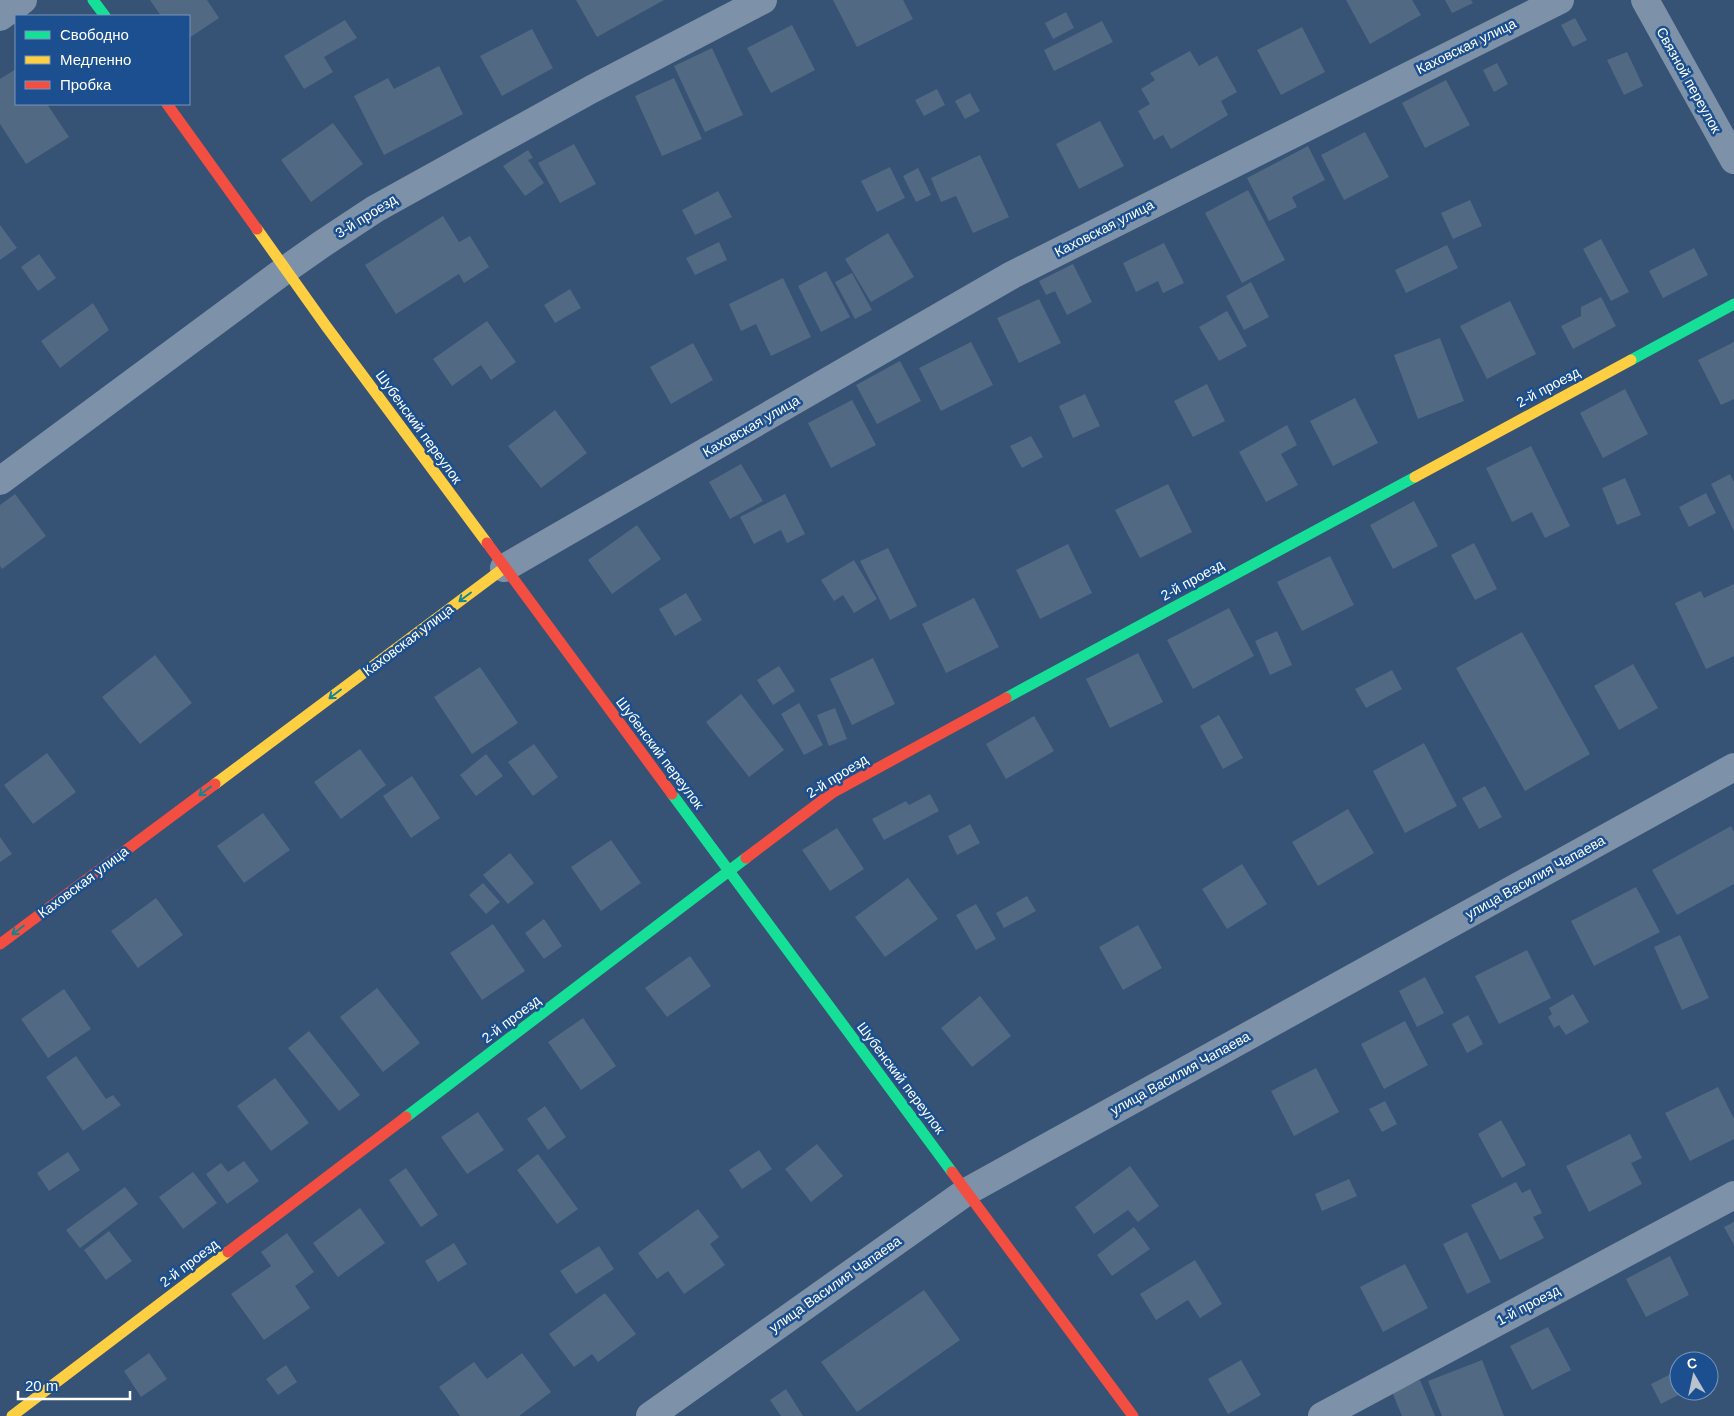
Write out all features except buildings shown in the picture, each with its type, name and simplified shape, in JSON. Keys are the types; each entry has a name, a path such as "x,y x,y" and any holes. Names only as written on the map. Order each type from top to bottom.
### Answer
{"main road":[{"path":"93,0 104,15"},
{"name":"Шубенский переулок","path":"168,105 285,270 504,568 1133,1416"},
{"name":"2-й проезд","path":"12,1416 832,793 1734,304"},
{"name":"Каховская улица","path":"0,944 504,568"}],"street":[{"path":"0,16 23,0"},
{"name":"3-й проезд","path":"0,481 285,270 375,209 592,89 763,0"},
{"name":"Каховская улица","path":"504,568 1012,274 1560,0"},
{"name":"Связной переулок","path":"1645,0 1734,160"},
{"name":"улица Василия Чапаева","path":"650,1416 966,1192 1734,767"},
{"name":"1-й проезд","path":"1322,1416 1734,1194"}],"traffic: fast":[{"path":"93,0 104,15"},
{"path":"1631,360 1734,304"},
{"path":"1006,698 1415,477"},
{"path":"672,794 952,1172"},
{"path":"406,1117 746,858"}],"traffic: slow":[{"path":"257,229 326,326 487,543"},
{"path":"1415,477 1631,360"},
{"path":"215,784 504,568"},
{"path":"12,1416 228,1252"}],"traffic: jam":[{"path":"168,105 257,229"},
{"path":"487,543 672,794"},
{"path":"746,858 832,793 1006,698"},
{"path":"0,944 215,784"},
{"path":"228,1252 406,1117"},
{"path":"952,1172 1133,1416"}]}
